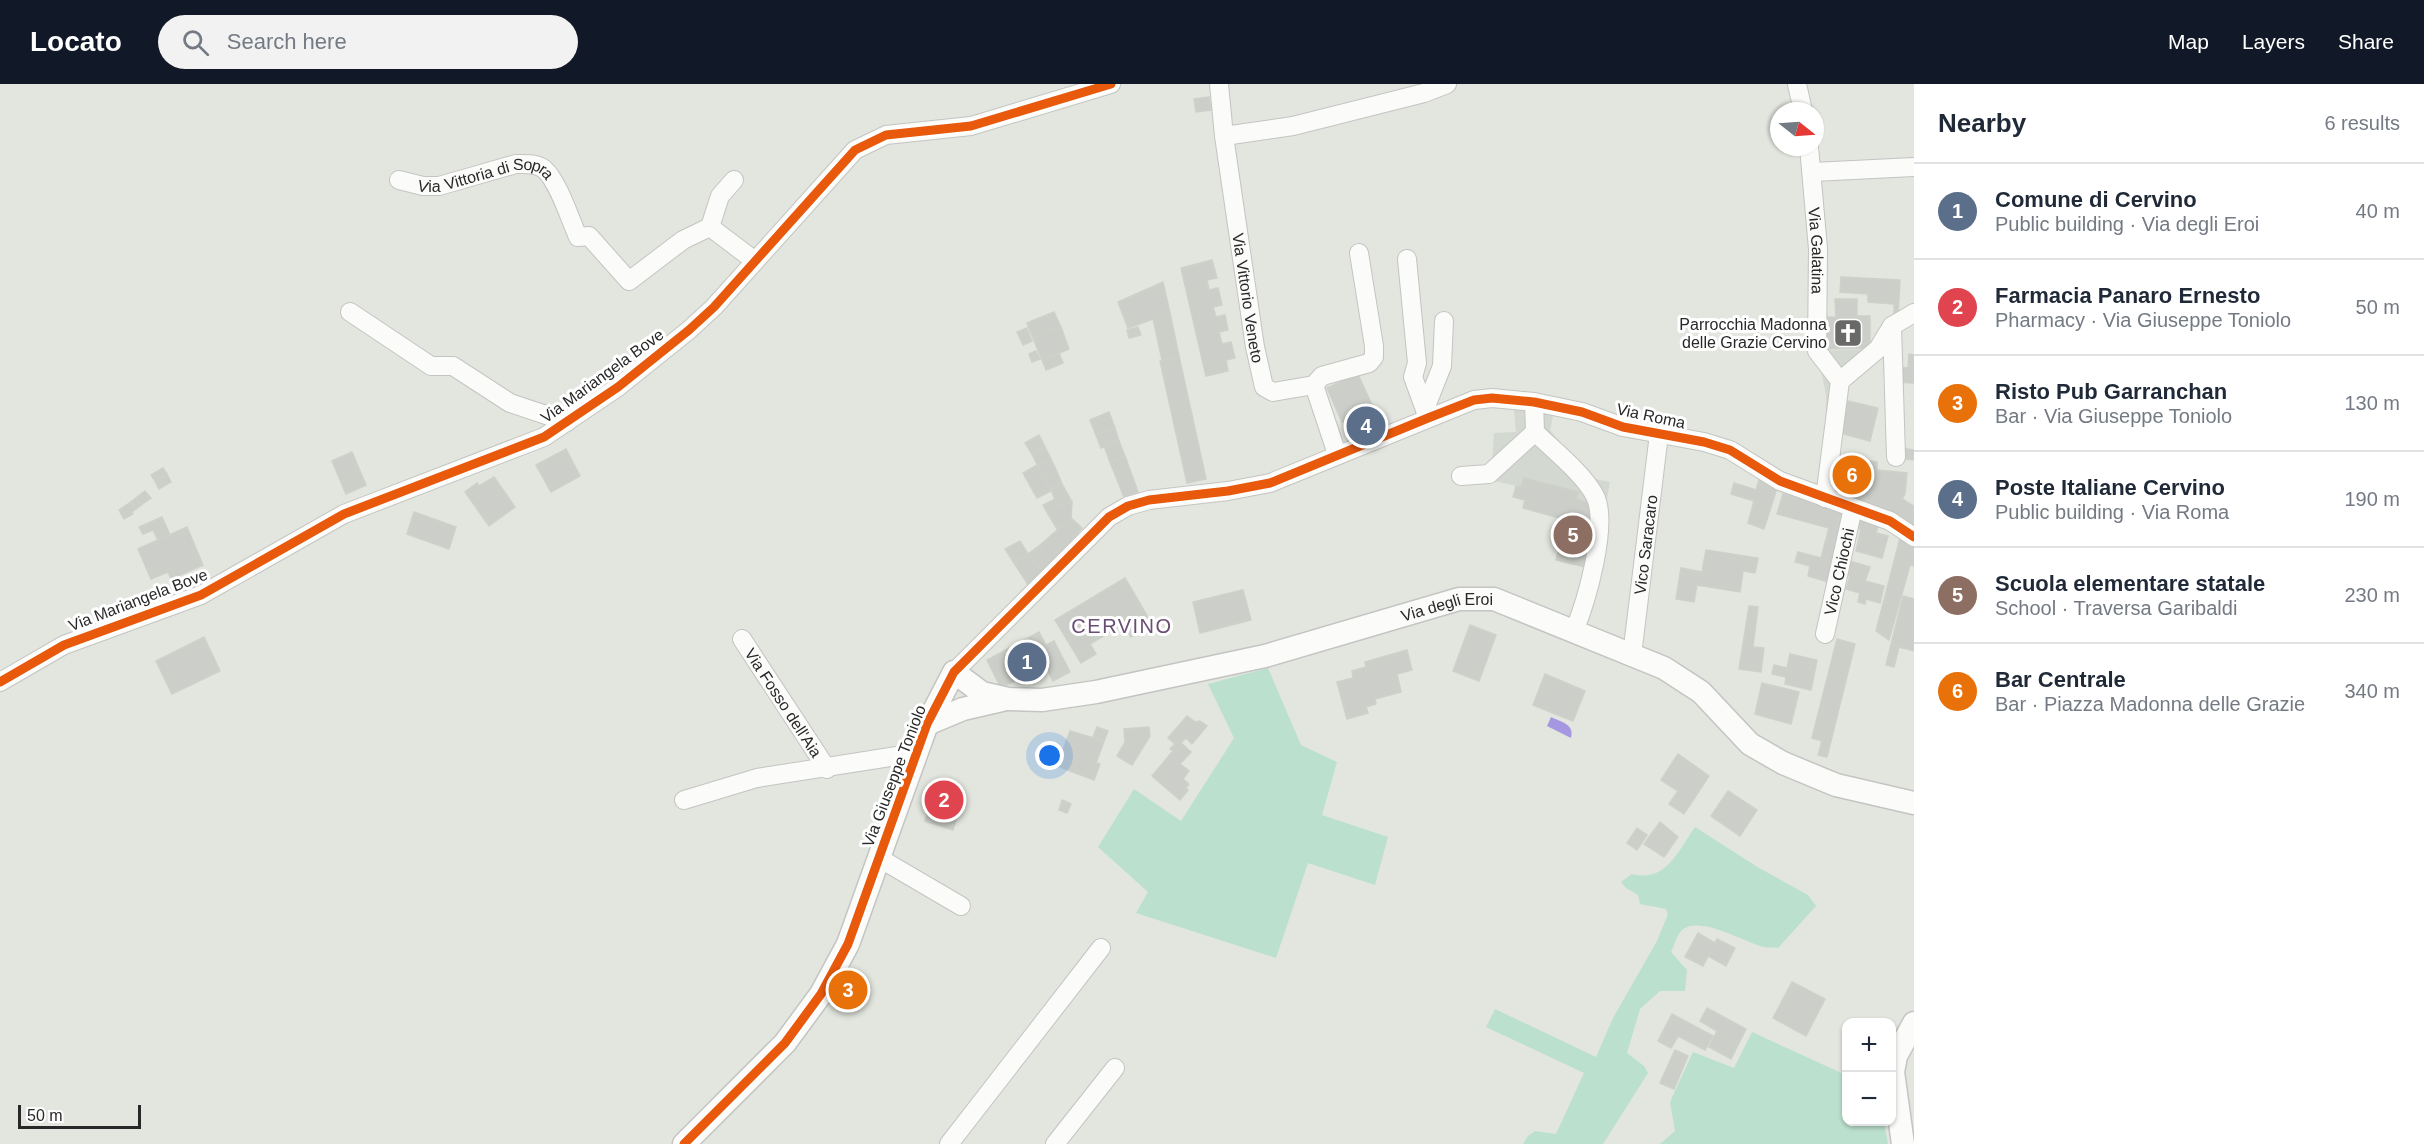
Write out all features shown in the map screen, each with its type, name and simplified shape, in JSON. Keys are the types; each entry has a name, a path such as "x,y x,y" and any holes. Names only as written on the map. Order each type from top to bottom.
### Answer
{"street":[{"name":"Via Mariangela Bove","path":"0,682 64,645 201,595 344,514 544,437 618,387 714,307 855,150 886,135 971,126 1111,84"},
{"name":"Via Vittorio Veneto","path":"1220,84 1224,136 1255,347 1264,387 1273,392 1314,385"},
{"path":"1224,136 1293,126 1424,93 1447,84"},
{"path":"1797,84 1801,102"},
{"name":"Via Galatina","path":"1810,156 1818,249 1817,351 1840,381"},
{"name":"Via Vittoria di Sopra","path":"399,180 432,186 516,164 529,164 543,168 551,178 578,237 590,236 629,281 683,240 710,226"},
{"path":"1813,172 1914,167"},
{"path":"734,180 720,196 710,226 755,261"},
{"path":"1337,454 1314,385 1322,376 1369,363 1374,357 1359,253"},
{"path":"1407,260 1418,363 1413,377 1426,413"},
{"path":"350,312 431,366 453,366 510,403 567,422"},
{"path":"1825,498 1840,381 1878,349 1892,326 1914,314"},
{"path":"1426,413 1443,366 1444,321"},
{"path":"1892,326 1896,457"},
{"name":"Via Roma","path":"1337,454 1426,413 1474,400 1492,398 1534,402 1582,412 1623,427 1704,442 1730,450 1780,481 1890,521 1914,537"},
{"path":"1534,402 1535,432 1582,478 1595,496 1599,511 1595,557 1583,609 1574,631"},
{"path":"1461,476 1489,474 1535,432"},
{"name":"Vico Saracaro","path":"1632,655 1659,434"},
{"name":"Via Giuseppe Toniolo","path":"684,1144 785,1042 821,994 848,944 927,724 954,672 1109,517 1128,506 1149,500 1228,491 1270,483 1337,454"},
{"name":"Vico Chiochi","path":"1826,634 1853,508"},
{"name":"Via degli Eroi","path":"954,672 982,693 1008,699 1042,700 1096,692 1265,656 1459,599 1494,599 1664,668 1701,692 1750,744 1783,763 1836,785 1914,803"},
{"name":"Via Fosso dell'Aia","path":"742,639 827,769"},
{"name":"Via degli Eroi","path":"927,724 963,709 1008,699"},
{"name":"Via Fosso dell'Aia","path":"684,800 757,778 827,769 916,753"},
{"path":"879,858 961,906"},
{"path":"949,1144 1101,948"},
{"path":"1903,1144 1893,1072 1896,1056 1914,1023"},
{"path":"1055,1144 1115,1068"}],"green space":[{"path":"1268,668 1301,745 1337,762 1322,815 1388,837 1375,885 1308,863 1276,958 1136,913 1148,892 1098,847 1134,789 1181,821 1234,738 1208,684"},
{"path":"1695,827 1759,868 1808,895 1816,906 1778,948 1764,947 1714,928 1694,926 1682,930 1671,952 1687,970 1685,991 1660,991 1640,1009 1627,1053 1644,1066 1648,1073 1603,1144 1523,1144 1535,1131 1556,1134 1584,1073 1486,1027 1495,1009 1596,1057 1613,1018 1657,941 1668,914 1666,909 1640,904 1638,895 1621,882 1632,874 1644,876 1662,869 1677,855"},
{"path":"1752,1032 1842,1073 1842,1126 1885,1126 1888,1144 1660,1144 1675,1131 1670,1102 1693,1052 1734,1068"}],"shaded area":[{"path":"1878,349 1851,374 1826,427 1826,394 1817,351"},
{"path":"1513,400 1555,407 1550,430 1589,478 1610,482 1605,508 1577,499 1578,492 1524,478 1521,487 1494,481 1492,462 1494,433 1516,432"},
{"path":"1551,717 1569,727 1572,733 1571,738 1547,726"}],"building":[{"path":"1209,97 1211,110 1196,112 1194,99"},
{"path":"1212,260 1217,278 1207,280 1209,290 1218,288 1222,305 1213,307 1216,317 1225,315 1228,330 1219,332 1222,344 1231,342 1235,358 1226,360 1228,371 1206,376 1181,268"},
{"path":"1841,277 1900,280 1898,315 1894,314 1894,304 1868,302 1868,294 1840,292"},
{"path":"1163,282 1170,313 1128,328 1118,302"},
{"name":"Parrocchia Madonna delle Grazie Cervino","path":"1835,299 1857,299 1857,316 1870,316 1870,348 1826,349 1825,317 1836,317"},
{"path":"1054,312 1061,327 1033,338 1027,323"},
{"path":"1170,313 1179,356 1162,360 1153,318"},
{"path":"1061,327 1069,349 1042,360 1033,338"},
{"path":"1138,327 1141,335 1129,338 1127,330"},
{"path":"1027,328 1032,341 1023,345 1017,332"},
{"path":"1036,351 1040,359 1032,362 1029,354"},
{"path":"1059,353 1063,363 1046,370 1042,360"},
{"path":"1909,354 1914,355 1914,383 1895,382 1897,367 1908,368"},
{"path":"1179,356 1206,479 1187,483 1160,361"},
{"path":"1358,374 1381,425 1358,435 1350,418 1342,422 1327,388"},
{"path":"1848,401 1878,408 1870,441 1840,433"},
{"path":"1109,412 1115,428 1096,435 1090,420"},
{"path":"1115,428 1119,441 1101,448 1096,435"},
{"path":"1039,435 1045,447 1032,454 1025,443"},
{"path":"1119,441 1125,456 1110,462 1104,446"},
{"path":"1045,447 1051,459 1038,466 1032,454"},
{"path":"1901,448 1914,450 1914,460 1899,458"},
{"path":"566,449 580,476 551,492 536,465"},
{"path":"352,452 366,485 346,494 332,461"},
{"path":"1125,456 1138,492 1124,497 1110,462"},
{"path":"1844,458 1877,462 1877,470 1907,473 1905,494 1902,499 1914,506 1914,532 1831,499 1834,466 1843,467"},
{"path":"1051,459 1057,472 1044,478 1038,466"},
{"path":"1037,465 1051,491 1037,498 1023,473"},
{"path":"163,468 167,474 155,481 151,475"},
{"path":"1057,472 1062,484 1051,490 1044,478"},
{"path":"167,474 171,482 159,489 155,481"},
{"path":"494,477 515,507 489,526 465,492 477,483 479,486"},
{"path":"1524,478 1579,492 1576,499 1593,504 1581,551 1588,554 1585,567 1556,560 1566,520 1523,508 1525,500 1513,497 1516,486 1521,487"},
{"path":"1759,480 1778,485 1764,529 1748,523 1754,501 1731,494 1734,483 1756,490"},
{"path":"1062,484 1072,502 1059,508 1051,490"},
{"path":"145,491 151,498 141,505 136,498"},
{"path":"1783,494 1849,512 1832,583 1808,576 1810,566 1795,562 1798,552 1821,558 1829,528 1777,514"},
{"path":"136,498 141,505 136,509 131,502"},
{"path":"1055,499 1059,507 1048,514 1043,505"},
{"path":"131,502 136,509 132,512 133,514 124,519 119,510"},
{"path":"1072,502 1071,518 1057,529 1048,514"},
{"path":"414,512 456,527 449,549 407,534"},
{"path":"1854,516 1879,522 1876,533 1888,536 1882,558 1856,551 1861,529 1851,526"},
{"path":"162,517 170,535 158,540 153,530 143,534 139,527"},
{"path":"1071,518 1082,528 1052,561 1039,546"},
{"path":"187,527 203,565 171,579 168,572 151,579 138,549"},
{"path":"1900,538 1914,548 1914,566 1910,565 1889,640 1876,631"},
{"path":"1020,541 1028,554 1014,563 1005,549"},
{"path":"1039,546 1052,561 1041,572 1028,554"},
{"path":"1706,550 1758,558 1755,573 1743,571 1740,592 1697,585 1694,602 1676,599 1681,568 1702,572"},
{"path":"1028,554 1041,572 1029,586 1014,563"},
{"path":"1846,560 1870,567 1865,581 1884,586 1880,603 1866,599 1865,604 1858,602 1860,593 1846,589 1850,576 1842,574"},
{"path":"1125,578 1152,624 1131,637 1124,624 1090,644 1096,654 1081,663 1055,620"},
{"path":"1243,590 1251,620 1200,633 1193,602"},
{"path":"1903,596 1914,599 1914,651 1899,647 1894,667 1886,665"},
{"path":"1749,606 1758,607 1753,647 1764,648 1761,672 1739,669"},
{"path":"1470,625 1496,635 1479,681 1453,671"},
{"path":"1039,632 1046,645 1054,641 1070,672 1053,681 1045,665 1001,688 987,660"},
{"path":"204,637 220,671 172,694 156,661"},
{"path":"1837,639 1855,644 1827,757 1818,755 1822,741 1812,738"},
{"path":"1407,650 1412,670 1397,674 1401,692 1375,699 1376,704 1366,707 1368,713 1347,719 1337,682 1353,678 1352,671 1366,667 1365,662"},
{"path":"1790,654 1817,660 1811,690 1785,684 1786,677 1772,674 1774,665 1787,668"},
{"path":"1545,674 1585,691 1573,721 1533,705"},
{"path":"1762,683 1799,692 1791,724 1755,714"},
{"path":"1187,716 1207,726 1192,744 1186,738 1181,743 1191,752 1180,764 1189,771 1183,779 1189,784 1186,788 1188,790 1180,800 1152,776 1173,751 1170,749 1175,744 1168,738"},
{"path":"1097,727 1108,731 1104,741 1093,737"},
{"path":"1149,727 1150,736 1132,765 1117,756 1125,742 1124,729"},
{"path":"1070,731 1104,741 1096,763 1100,764 1094,780 1057,766"},
{"path":"1678,754 1709,776 1684,814 1669,804 1678,791 1661,780"},
{"path":"932,783 964,794 953,830 925,821 929,808 924,807"},
{"path":"1728,791 1757,810 1740,836 1711,816"},
{"path":"1062,800 1071,804 1067,813 1059,810"},
{"path":"1660,822 1678,837 1664,857 1644,844"},
{"path":"1637,828 1647,835 1637,850 1627,843"},
{"path":"1698,933 1715,943 1703,966 1685,957"},
{"path":"1717,939 1735,948 1726,966 1708,956"},
{"path":"1792,982 1825,999 1806,1036 1773,1018"},
{"path":"1707,1008 1746,1029 1731,1059 1709,1047 1717,1031 1700,1021"},
{"path":"1672,1014 1713,1036 1705,1050 1678,1036 1671,1048 1658,1041"},
{"path":"1675,1050 1688,1056 1674,1089 1660,1083"}],"cycle path":[{"path":"0,682 64,645 201,595 344,514 544,437 618,387 714,307 855,150 886,135 971,126 1111,84"},
{"path":"684,1144 785,1043 821,994 848,944 927,724 954,672 1109,517 1128,506 1149,500 1228,491 1270,483 1474,400 1492,398 1534,402 1582,412 1623,427 1704,442 1730,450 1780,481 1890,521 1914,537"}],"place":[{"name":"Parrocchia Madonna delle Grazie Cervino","path":"1848,333"},
{"name":"Poste Italiane Cervino","path":"1366,426"},
{"name":"Bar Centrale","path":"1852,475"},
{"name":"Scuola elementare statale","path":"1573,535"},
{"name":"Comune di Cervino","path":"1027,662"},
{"name":"Farmacia Panaro Ernesto","path":"944,800"},
{"name":"Risto Pub Garranchan","path":"848,990"}],"district":[{"name":"CERVINO","path":"1122,626"}]}
